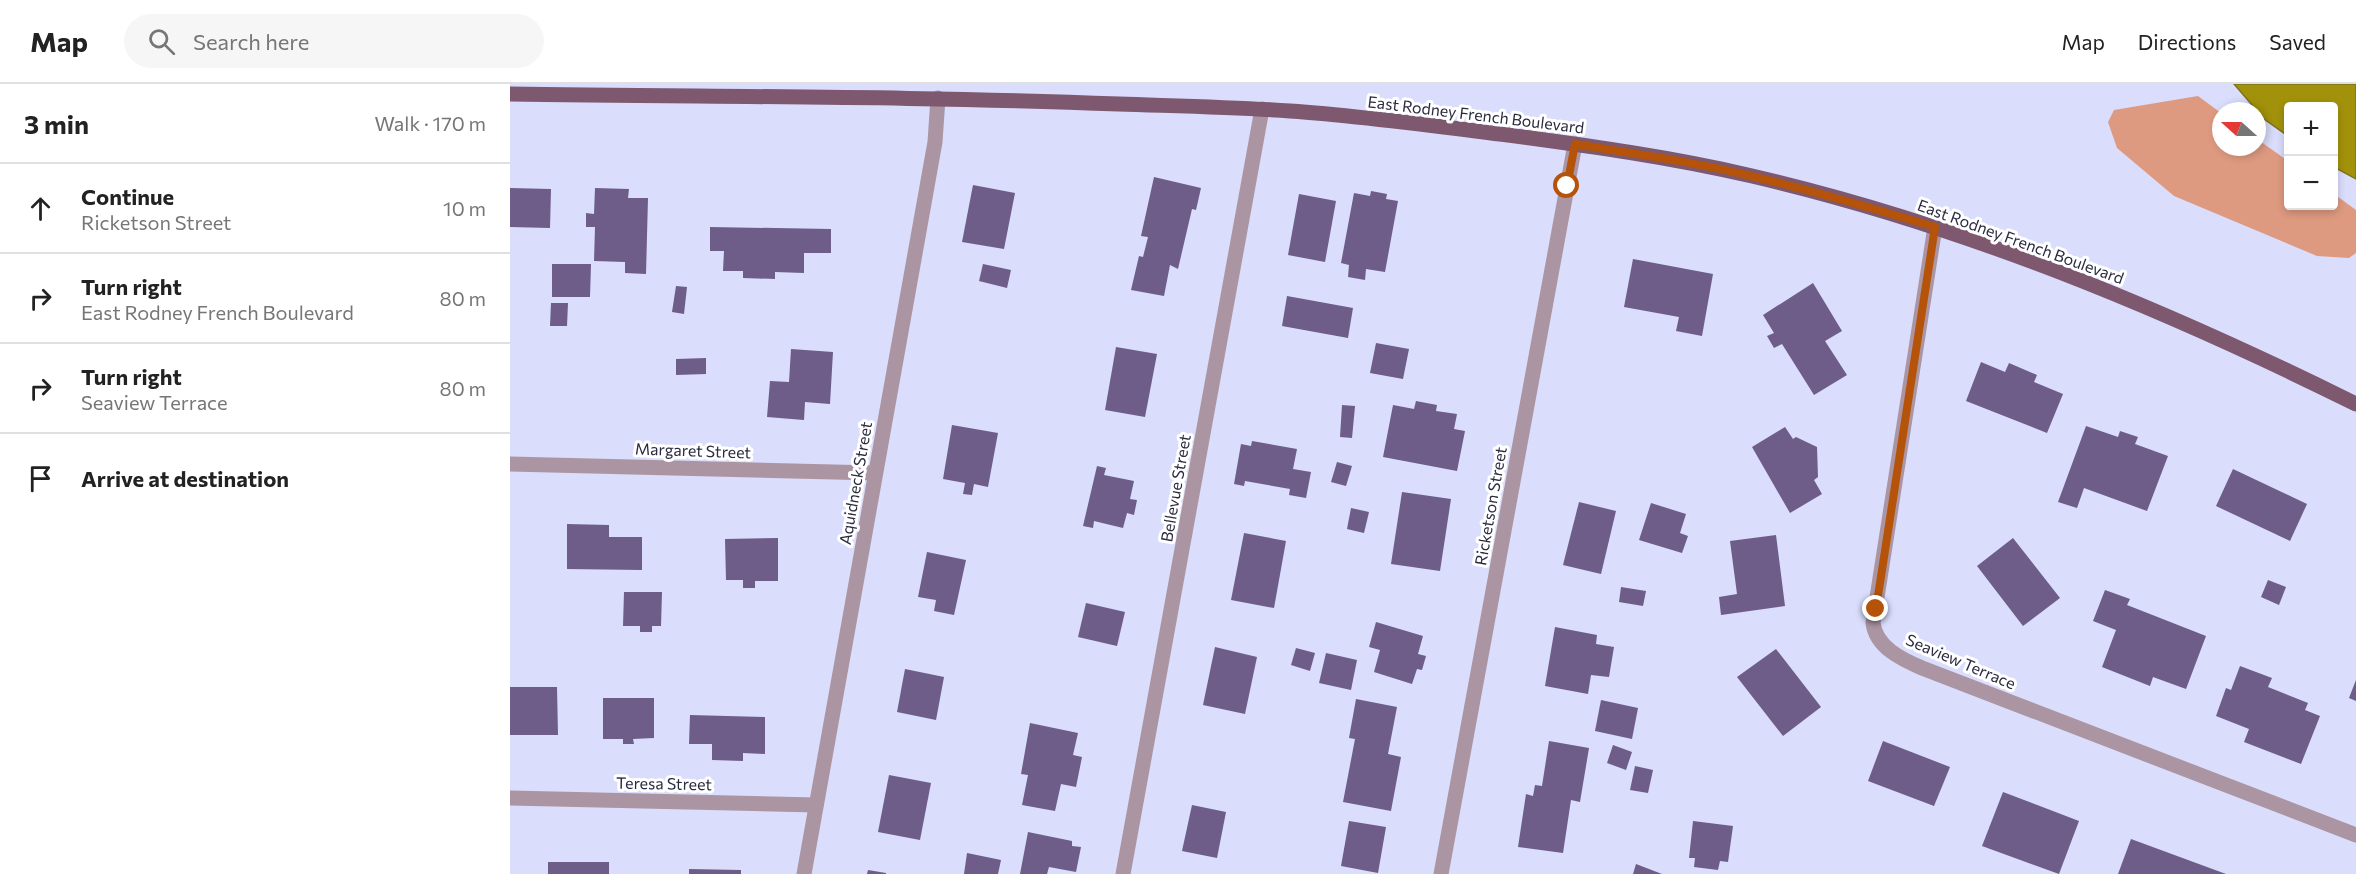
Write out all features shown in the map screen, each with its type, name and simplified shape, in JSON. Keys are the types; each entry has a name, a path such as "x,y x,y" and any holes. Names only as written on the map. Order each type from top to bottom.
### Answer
{"main road":[{"name":"East Rodney French Boulevard","path":"510,94 938,98 1262,109 1432,125 1575,144 1754,176 1935,227 2085,280 2219,339 2356,404"}],"street":[{"name":"Aquidneck Street","path":"804,874 935,142 938,98"},
{"name":"Bellevue Street","path":"1123,874 1262,109"},
{"name":"Ricketson Street","path":"1441,874 1575,144"},
{"name":"Seaview Terrace","path":"1935,227 1873,622 1875,633 1880,641 1896,655 1922,668 2356,835"},
{"name":"Margaret Street","path":"510,464 875,473"},
{"name":"Teresa Street","path":"510,798 816,805"}],"shaded area":[{"path":"2234,84 2356,84 2356,179 2338,169 2338,102 2284,102 2284,133 2266,120 2266,102 2249,102"},
{"path":"2198,96 2212,106 2212,156 2266,156 2266,145 2284,158 2284,210 2338,210 2338,197 2356,210 2356,253 2349,258 2317,256 2174,196 2117,148 2108,122 2114,110"}],"building":[{"path":"1154,177 1201,188 1196,210 1192,209 1178,269 1170,265 1164,296 1131,290 1139,256 1143,257 1148,237 1141,236"},
{"path":"973,185 1015,193 1004,249 962,242"},
{"path":"510,188 551,189 550,228 510,227"},
{"path":"595,188 629,189 628,198 648,198 646,274 625,273 625,262 594,261 595,227 586,227 586,213 594,214"},
{"path":"1371,191 1387,194 1386,199 1398,201 1385,272 1366,269 1365,280 1348,277 1349,265 1341,263 1354,193 1370,196"},
{"path":"1299,194 1336,201 1325,262 1288,255"},
{"path":"710,227 831,229 831,253 804,253 804,273 775,272 775,279 743,278 743,271 723,271 724,251 710,251"},
{"path":"1633,259 1713,274 1702,336 1676,331 1679,317 1624,307"},
{"path":"552,264 591,264 590,297 552,297"},
{"path":"983,264 1011,270 1007,288 979,281"},
{"path":"1813,283 1842,331 1825,341 1847,375 1814,395 1782,344 1774,348 1767,336 1774,333 1763,315"},
{"path":"676,286 687,287 684,314 672,312"},
{"path":"1287,296 1353,308 1348,338 1282,326"},
{"path":"551,303 568,303 567,326 550,326"},
{"path":"1376,343 1409,349 1403,379 1370,373"},
{"path":"1116,347 1157,354 1145,417 1105,410"},
{"path":"791,349 833,352 830,404 805,402 804,420 767,417 770,381 789,382"},
{"path":"706,358 706,374 676,375 676,359"},
{"path":"1981,362 2005,372 2009,363 2037,375 2034,382 2063,394 2047,433 1966,401"},
{"path":"1416,401 1437,405 1436,411 1457,414 1454,429 1465,431 1457,471 1383,457 1393,405 1414,409"},
{"path":"1342,405 1355,406 1352,438 1340,437"},
{"path":"952,425 998,433 988,487 974,484 972,495 963,494 965,483 943,479"},
{"path":"2086,426 2118,437 2120,431 2138,437 2135,444 2168,456 2147,511 2084,488 2077,508 2058,502"},
{"path":"1785,427 1793,439 1796,437 1817,447 1818,477 1814,480 1822,494 1790,513 1752,447"},
{"path":"1252,441 1297,449 1293,469 1311,472 1306,498 1289,495 1290,489 1245,481 1244,486 1234,484 1241,444 1251,446"},
{"path":"1337,462 1352,466 1346,486 1331,482"},
{"path":"1097,466 1106,468 1104,475 1134,481 1130,499 1137,500 1134,515 1127,513 1123,528 1094,521 1093,528 1083,526"},
{"path":"2233,469 2307,504 2290,541 2216,506"},
{"path":"1402,492 1451,499 1440,571 1391,564"},
{"path":"1579,502 1616,511 1601,574 1563,565"},
{"path":"1651,503 1686,514 1680,533 1688,536 1682,553 1639,540"},
{"path":"1351,508 1369,512 1364,533 1347,529"},
{"path":"567,524 609,525 609,537 642,537 642,570 567,569"},
{"path":"1244,533 1286,541 1274,608 1231,600"},
{"path":"1776,535 1785,606 1721,615 1719,597 1737,594 1730,541"},
{"path":"778,538 778,581 755,581 755,588 743,588 743,580 726,580 725,539"},
{"path":"2013,538 2060,598 2023,626 1977,566"},
{"path":"927,552 966,560 954,615 934,611 936,600 918,597"},
{"path":"2268,580 2286,587 2279,605 2261,597"},
{"path":"1621,587 1646,591 1643,606 1619,602"},
{"path":"2105,590 2130,599 2127,605 2206,636 2186,689 2153,677 2150,686 2102,667 2116,630 2093,621"},
{"path":"624,592 662,592 661,626 652,626 652,632 640,632 640,626 623,626"},
{"path":"1086,603 1125,612 1117,646 1078,637"},
{"path":"1376,622 1423,636 1418,654 1426,656 1422,670 1417,669 1412,684 1374,672 1380,650 1369,647"},
{"path":"1555,627 1597,635 1596,644 1614,647 1609,677 1591,675 1588,694 1545,686"},
{"path":"1215,647 1257,657 1245,714 1203,705"},
{"path":"1296,648 1315,653 1310,671 1291,665"},
{"path":"1776,649 1821,707 1783,736 1737,677"},
{"path":"1326,653 1357,660 1351,690 1319,683"},
{"path":"2240,666 2272,678 2268,687 2308,703 2305,710 2320,716 2301,764 2244,742 2249,729 2216,716 2226,688 2231,690"},
{"path":"905,669 944,677 936,720 897,712"},
{"path":"2356,680 2356,701 2349,698"},
{"path":"510,687 557,687 558,735 510,735"},
{"path":"603,698 654,698 654,738 633,739 634,744 623,744 623,739 603,739"},
{"path":"1356,699 1397,707 1388,754 1401,757 1391,811 1343,802 1355,739 1349,738"},
{"path":"1601,700 1638,708 1632,739 1595,731"},
{"path":"690,715 765,717 765,754 743,753 743,761 712,760 712,744 689,744"},
{"path":"1030,723 1078,733 1073,755 1082,757 1076,787 1061,784 1055,811 1022,805 1028,775 1021,774"},
{"path":"1549,741 1589,748 1580,802 1571,800 1563,853 1518,847 1526,794 1533,796 1535,785 1542,786"},
{"path":"1883,741 1950,767 1934,806 1868,781"},
{"path":"1613,745 1632,752 1626,770 1607,763"},
{"path":"1635,766 1653,770 1648,793 1630,790"},
{"path":"889,775 931,783 920,840 878,832"},
{"path":"2003,792 2079,821 2059,874 1982,846"},
{"path":"1192,805 1226,812 1217,858 1182,851"},
{"path":"1349,821 1386,827 1378,873 1341,866"},
{"path":"1693,821 1733,826 1728,862 1720,861 1718,870 1694,867 1695,858 1689,858"},
{"path":"1028,832 1072,841 1072,846 1081,847 1076,872 1049,867 1047,874 1020,874"},
{"path":"2131,839 2226,874 2118,874"},
{"path":"967,853 1001,860 998,874 964,874"},
{"path":"548,862 609,862 609,874 548,874"},
{"path":"1636,864 1662,874 1633,874"},
{"path":"689,869 741,870 741,874 689,874"},
{"path":"868,870 886,873 886,874 867,874"}],"route":[{"path":"1567,186 1575,144 1754,176 1935,227 1876,609"}]}
